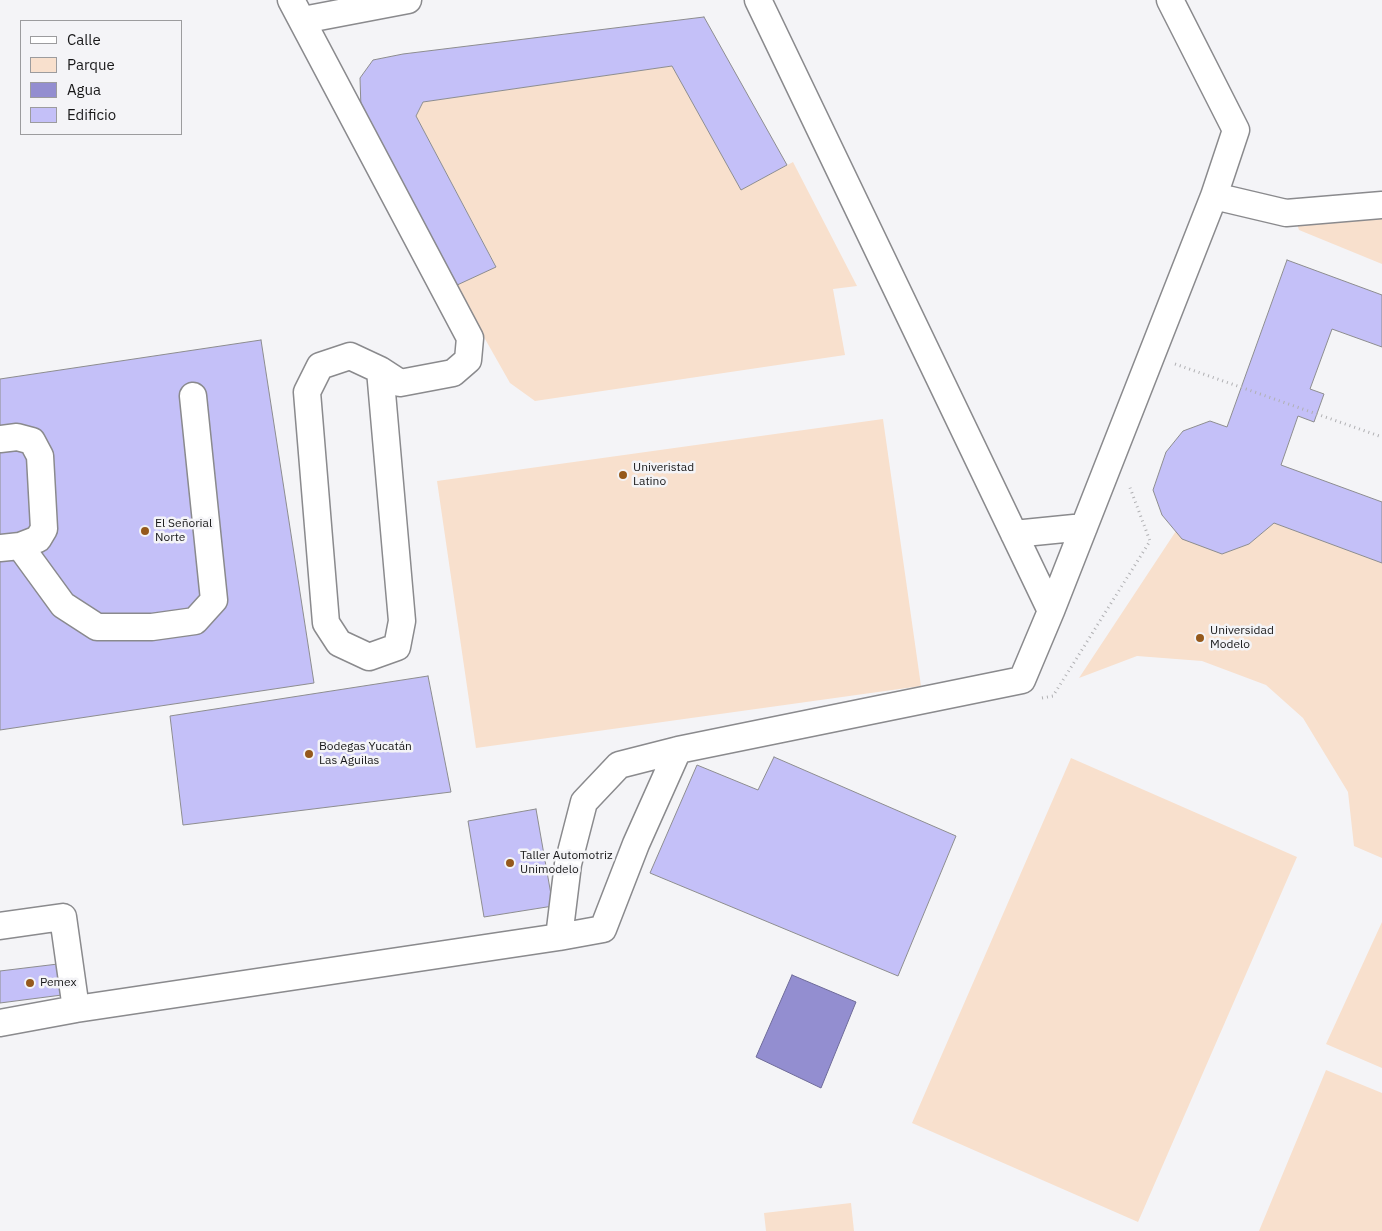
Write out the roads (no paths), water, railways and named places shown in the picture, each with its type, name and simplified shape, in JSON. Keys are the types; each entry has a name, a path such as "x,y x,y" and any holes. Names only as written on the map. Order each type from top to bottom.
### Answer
{"lane":[{"path":"380,370 402,621 397,647 369,657 339,642 326,623 307,392 320,366 350,356 380,370 400,383 454,373 468,360 470,338 297,10 408,0"},
{"path":"758,0 1051,611"},
{"path":"559,937 568,864 584,802 619,765 678,750 1022,680 1051,611 1214,196 1236,130 1170,0"},
{"path":"1214,196 1286,213 1382,205"},
{"path":"0,439 17,437 32,441 40,456 44,529 38,539 10,547 64,604 97,627 152,627 195,621 214,600 193,396"},
{"path":"1014,534 1084,527"},
{"path":"0,1023 76,1009 603,929 636,844 678,750"},
{"path":"0,926 63,917 76,1009"}],"water":[{"path":"792,975 856,1002 821,1088 756,1057"}],"place":[{"name":"Univeristad Latino","path":"623,475"},
{"name":"El Señorial Norte","path":"145,531"},
{"name":"Universidad Modelo","path":"1200,638"},
{"name":"Bodegas Yucatán Las Aguilas","path":"309,754"},
{"name":"Taller Automotriz Unimodelo","path":"510,863"},
{"name":"Pemex","path":"30,983"}]}
